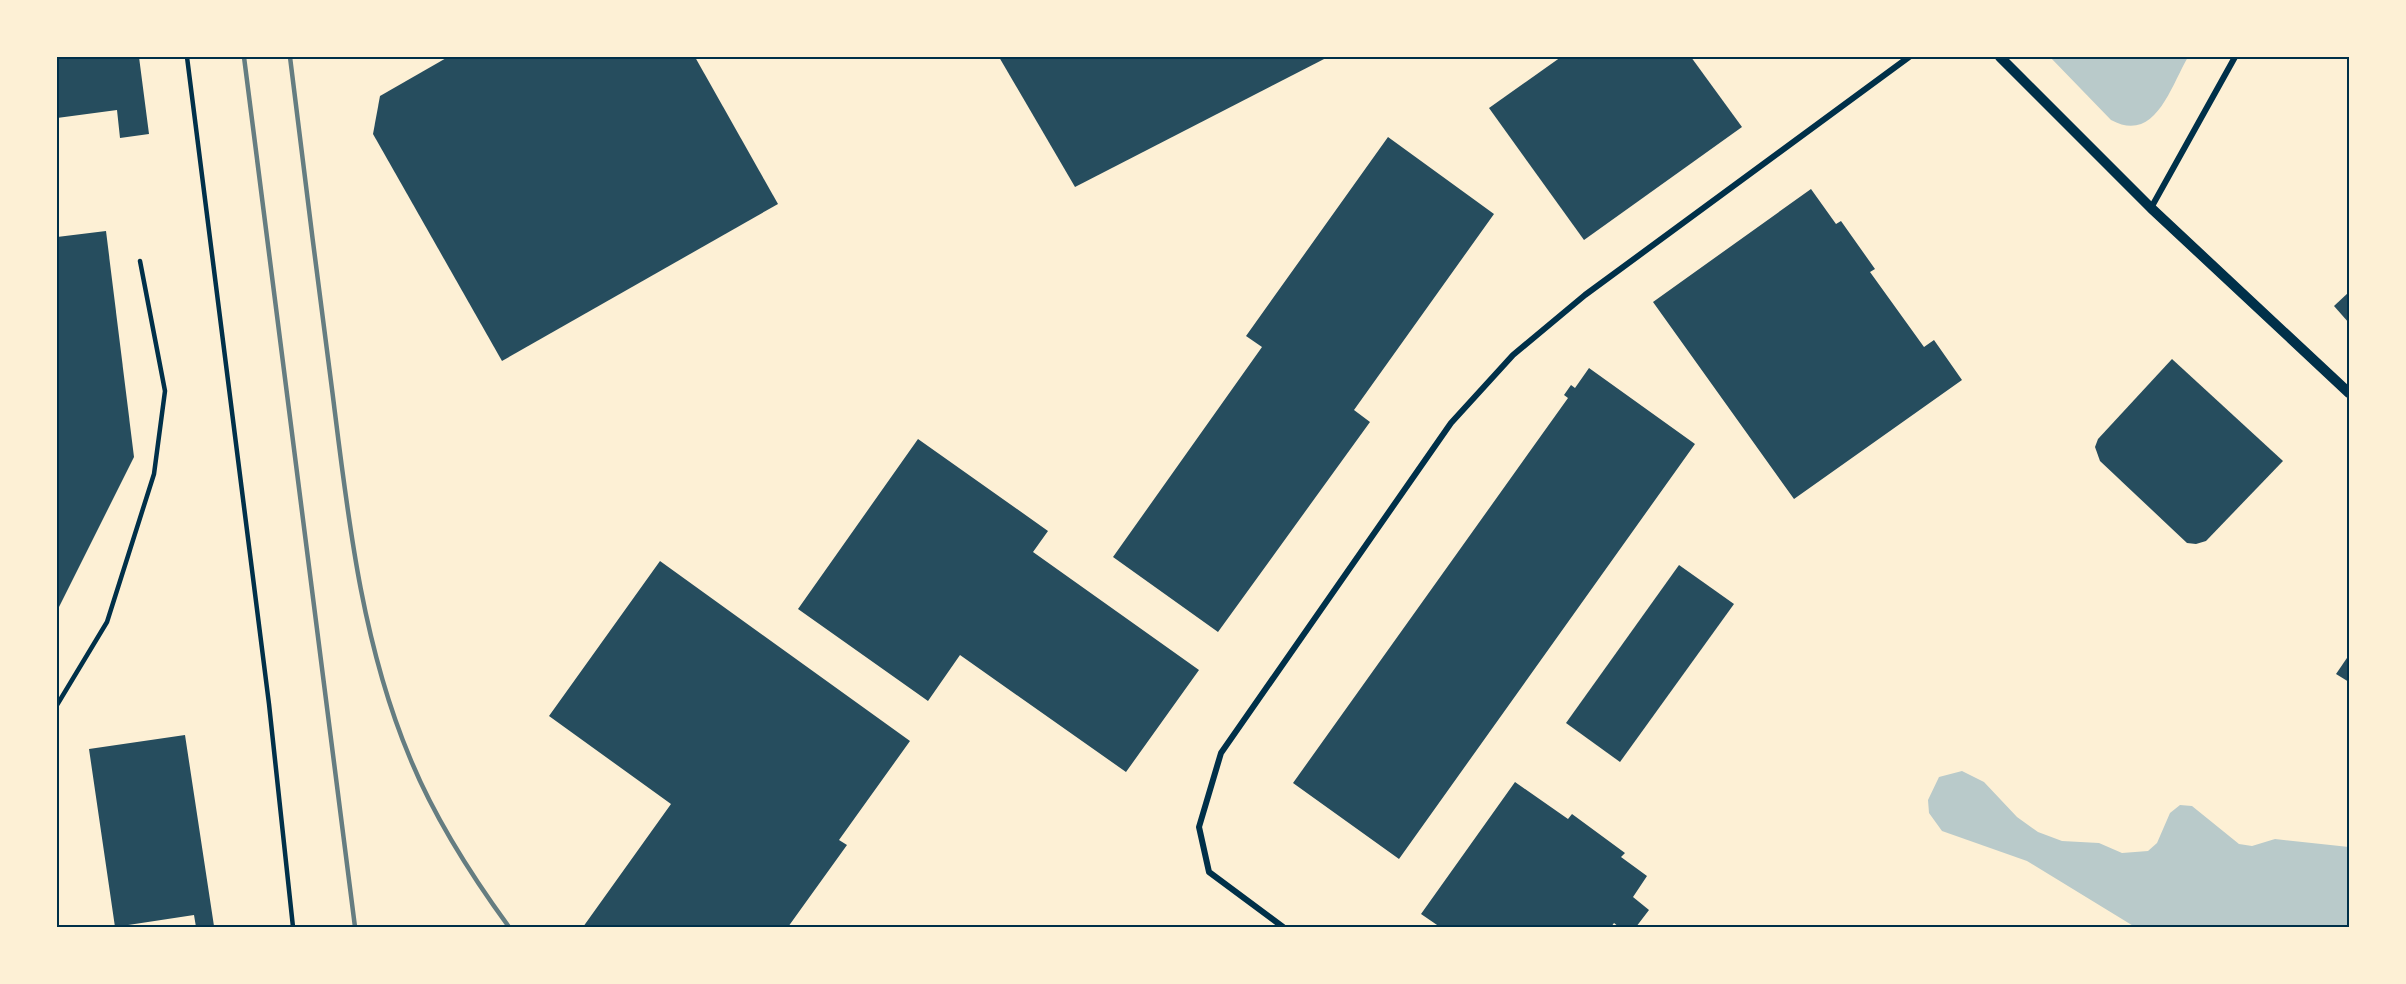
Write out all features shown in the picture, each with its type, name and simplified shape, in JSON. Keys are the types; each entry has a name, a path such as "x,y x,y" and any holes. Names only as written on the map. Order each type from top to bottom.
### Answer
{"street":[{"path":"1283,927 1209,872 1199,827 1221,753 1451,423 1513,355 1585,295 1909,57"},
{"path":"2000,57 2151,208 2349,393"},
{"path":"2151,208 2235,57"}],"lane":[{"path":"187,57 266,681 293,927"},
{"path":"57,705 107,622 154,474 165,391 140,261"}],"shaded area":[{"path":"2050,57 2188,57 2167,97 2150,119 2139,125 2126,125 2111,120"},
{"path":"1962,771 1984,782 2017,817 2038,832 2062,841 2099,843 2122,853 2148,851 2157,843 2170,813 2180,805 2192,806 2239,844 2252,846 2275,839 2349,847 2349,927 2135,927 2027,861 1942,831 1929,813 1928,800 1939,777"}],"building":[{"path":"57,57 139,57 149,134 120,138 117,110 57,118"},
{"path":"448,57 695,57 778,204 502,361 373,134 380,96"},
{"path":"999,57 1328,57 1075,187"},
{"path":"1561,57 1691,57 1742,127 1584,240 1489,108"},
{"path":"1388,137 1494,214 1354,410 1370,422 1218,632 1113,557 1262,347 1246,336"},
{"path":"1811,189 1836,224 1841,221 1875,269 1870,272 1924,347 1934,340 1962,380 1794,499 1653,302"},
{"path":"106,231 134,457 57,611 57,237"},
{"path":"2349,292 2349,323 2334,306"},
{"path":"2172,359 2283,461 2206,541 2196,544 2187,543 2100,461 2095,447 2098,439"},
{"path":"1589,368 1695,444 1399,859 1293,783 1568,398 1564,395 1571,385 1575,388"},
{"path":"918,439 1048,531 1033,552 1199,670 1126,772 960,655 928,701 798,609"},
{"path":"660,561 910,741 839,840 847,845 788,927 583,927 671,804 549,716"},
{"path":"1679,565 1734,604 1620,762 1566,723"},
{"path":"2349,655 2349,682 2336,674"},
{"path":"185,735 214,926 196,927 194,915 115,927 89,749"},
{"path":"1515,782 1568,819 1572,814 1625,853 1621,857 1647,876 1633,897 1649,910 1636,927 1619,927 1614,923 1611,927 1440,927 1421,914"}],"railway":[{"path":"244,57 355,927"},
{"path":"290,57 351,534 368,626 394,715 430,802 454,845 509,927"}]}
